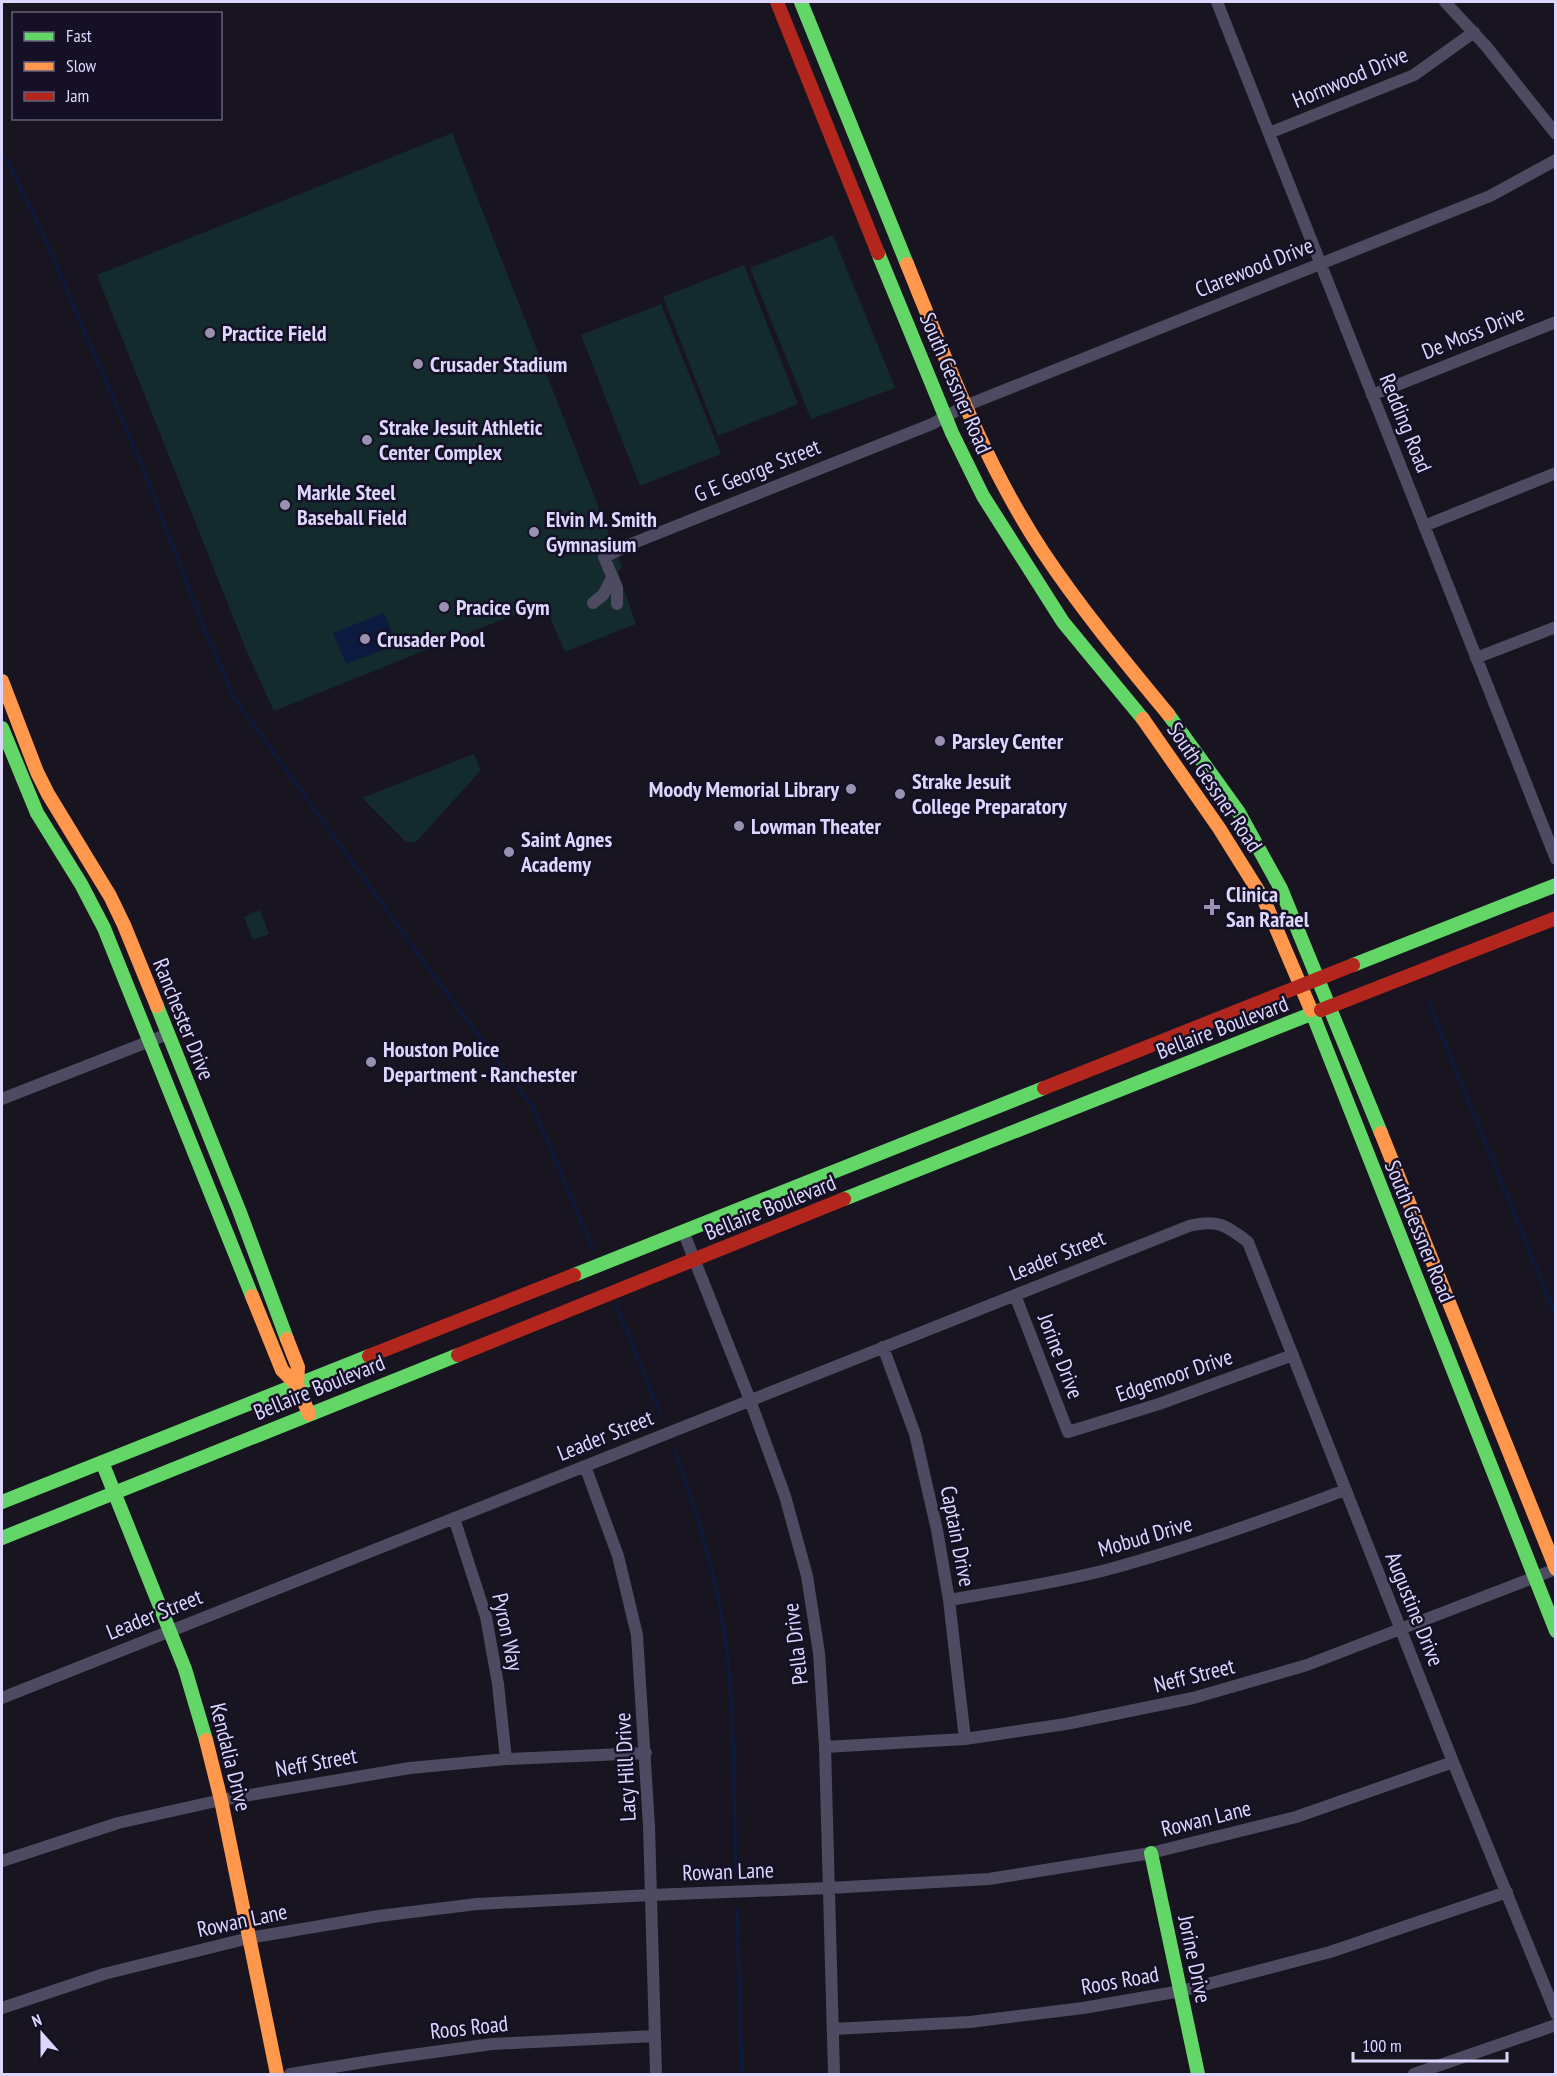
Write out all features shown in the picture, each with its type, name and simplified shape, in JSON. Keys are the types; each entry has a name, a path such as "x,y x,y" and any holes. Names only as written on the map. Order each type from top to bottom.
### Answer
{"main road":[{"path":"779,8 802,4"},
{"name":"South Gessner Road","path":"802,4 965,406 1007,491 1042,550 1092,622 1178,726 1238,811 1281,889 1319,978 1556,1569"},
{"name":"South Gessner Road","path":"779,8 952,433 983,496 1063,622 1153,731 1217,825 1264,900 1301,986 1556,1631"},
{"path":"832,140 854,131"},
{"path":"884,267 905,260"},
{"name":"Ranchester Drive","path":"2,681 37,771 59,814 110,896 124,925 239,1210 298,1367 297,1385"},
{"name":"Ranchester Drive","path":"2,728 37,813 94,906 284,1373 297,1385 309,1414"},
{"path":"8,746 25,739"},
{"path":"1217,825 1238,811"},
{"name":"Bellaire Boulevard","path":"2,1502 683,1231 862,1176 1046,1103 1319,978 1556,885"},
{"path":"94,906 110,896"},
{"name":"Bellaire Boulevard","path":"2,1538 694,1261 862,1176 1046,1103 1312,1014 1556,918"},
{"path":"1388,1209 1409,1201"},
{"path":"219,1218 239,1210"},
{"path":"250,1291 267,1285"},
{"path":"1458,1384 1478,1376"},
{"name":"Kendalia Drive","path":"102,1462 201,1718 221,1800 277,2074"},
{"name":"Jorine Drive","path":"1151,1853 1198,2074"}],"street":[{"name":"Redding Road","path":"1217,2 1556,859"},
{"path":"1444,2 1474,32 1556,134"},
{"name":"Hornwood Drive","path":"1269,133 1414,75 1474,32"},
{"name":"Clarewood Drive","path":"946,416 965,406 1490,196 1556,160"},
{"name":"De Moss Drive","path":"1372,395 1556,322"},
{"name":"G E George Street","path":"617,604 617,588 604,558 631,544 932,424 946,416"},
{"path":"1424,526 1556,473"},
{"path":"593,603 603,595 612,578"},
{"path":"1476,658 1556,627"},
{"path":"2,1100 168,1034"},
{"name":"Leader Street","path":"2,1698 1189,1226 1211,1222 1227,1226"},
{"name":"Augustine Drive","path":"1227,1226 1248,1242 1453,1762 1556,2014"},
{"name":"Pella Drive","path":"683,1231 750,1400 785,1496 807,1576 819,1653 825,1747 834,2074"},
{"name":"Jorine Drive","path":"1015,1295 1068,1432"},
{"name":"Captain Drive","path":"883,1347 915,1434 937,1530 949,1600 965,1739"},
{"name":"Edgemoor Drive","path":"1068,1432 1159,1404 1293,1355"},
{"name":"Lacy Hill Drive","path":"585,1466 618,1556 637,1635 646,1753 656,2074"},
{"name":"Mobud Drive","path":"949,1600 1105,1570 1234,1532 1345,1490"},
{"name":"Pyron Way","path":"454,1518 486,1617 498,1684 506,1759"},
{"name":"Neff Street","path":"825,1747 965,1739 1066,1724 1193,1698 1307,1665 1556,1569"},
{"name":"Neff Street","path":"2,1861 118,1823 221,1800 410,1768 506,1759 646,1753"},
{"name":"Rowan Lane","path":"2,2008 104,1974 249,1938 379,1916 477,1904 988,1879 1151,1853 1296,1817 1453,1762"},
{"name":"Roos Road","path":"833,2030 970,2022 1083,2008 1181,1991 1330,1952 1507,1892"},
{"path":"1414,2074 1556,2025"},
{"name":"Roos Road","path":"290,2074 492,2044 655,2036"}],"green space":[{"name":"Strake Jesuit Athletic Center Complex","path":"452,133 622,567 618,572 636,624 565,652 544,603 274,711 247,652 97,275"},
{"path":"833,235 895,388 811,419 750,268"},
{"path":"744,265 798,404 718,436 663,297"},
{"path":"661,304 721,454 640,486 581,335"},
{"path":"474,754 481,770 416,842 406,842 362,798"},
{"path":"260,910 269,934 253,940 244,917"}],"water":[{"name":"Crusader Pool","path":"384,613 397,645 346,664 333,633"}],"waterway":[{"path":"2,153 42,232 142,465 205,631 234,697 443,988 533,1107 593,1249"},
{"path":"1429,1003 1556,1317"},
{"path":"616,1305 660,1413"},
{"path":"675,1451 708,1553 720,1606 728,1659 734,1766 736,1874"},
{"path":"737,1909 742,2074"}],"traffic: fast":[{"path":"801,2 907,264"},
{"path":"878,253 952,433 983,496 1063,622 1143,719"},
{"path":"1168,714 1238,811 1281,889 1381,1133"},
{"path":"2,728 37,813 81,884 104,928 252,1296"},
{"path":"1353,965 1556,885"},
{"path":"157,1006 239,1210 287,1339"},
{"path":"1311,1010 1556,1631"},
{"path":"844,1199 1321,1010"},
{"path":"574,1275 1044,1088"},
{"path":"2,1538 458,1355"},
{"path":"2,1502 369,1356"},
{"path":"102,1462 185,1669 206,1740"},
{"path":"1151,1853 1198,2074"}],"traffic: slow":[{"path":"907,264 968,411 1002,483 1022,518 1073,594 1168,714"},
{"path":"2,681 37,772 110,896 157,1006"},
{"path":"1143,719 1219,828 1264,900 1311,1010"},
{"path":"1381,1133 1556,1569"},
{"path":"252,1296 282,1370 297,1385"},
{"path":"287,1339 298,1367 297,1385 309,1414"},
{"path":"206,1740 221,1800 277,2074"}],"traffic: jam":[{"path":"777,2 878,253"},
{"path":"1321,1010 1556,918"},
{"path":"1044,1088 1353,965"},
{"path":"458,1355 844,1199"},
{"path":"369,1356 574,1275"}],"place":[{"name":"Practice Field","path":"210,333"},
{"name":"Crusader Stadium","path":"418,364"},
{"name":"Strake Jesuit Athletic Center Complex","path":"367,440"},
{"name":"Markle Steel Baseball Field","path":"285,505"},
{"name":"Elvin M. Smith Gymnasium","path":"534,532"},
{"name":"Pracice Gym","path":"444,607"},
{"name":"Crusader Pool","path":"365,639"},
{"name":"Parsley Center","path":"940,741"},
{"name":"Moody Memorial Library","path":"851,789"},
{"name":"Strake Jesuit College Preparatory","path":"900,794"},
{"name":"Lowman Theater","path":"739,826"},
{"name":"Saint Agnes Academy","path":"509,852"},
{"name":"Clinica San Rafael","path":"1212,907"},
{"name":"Houston Police Department - Ranchester","path":"371,1062"}]}
